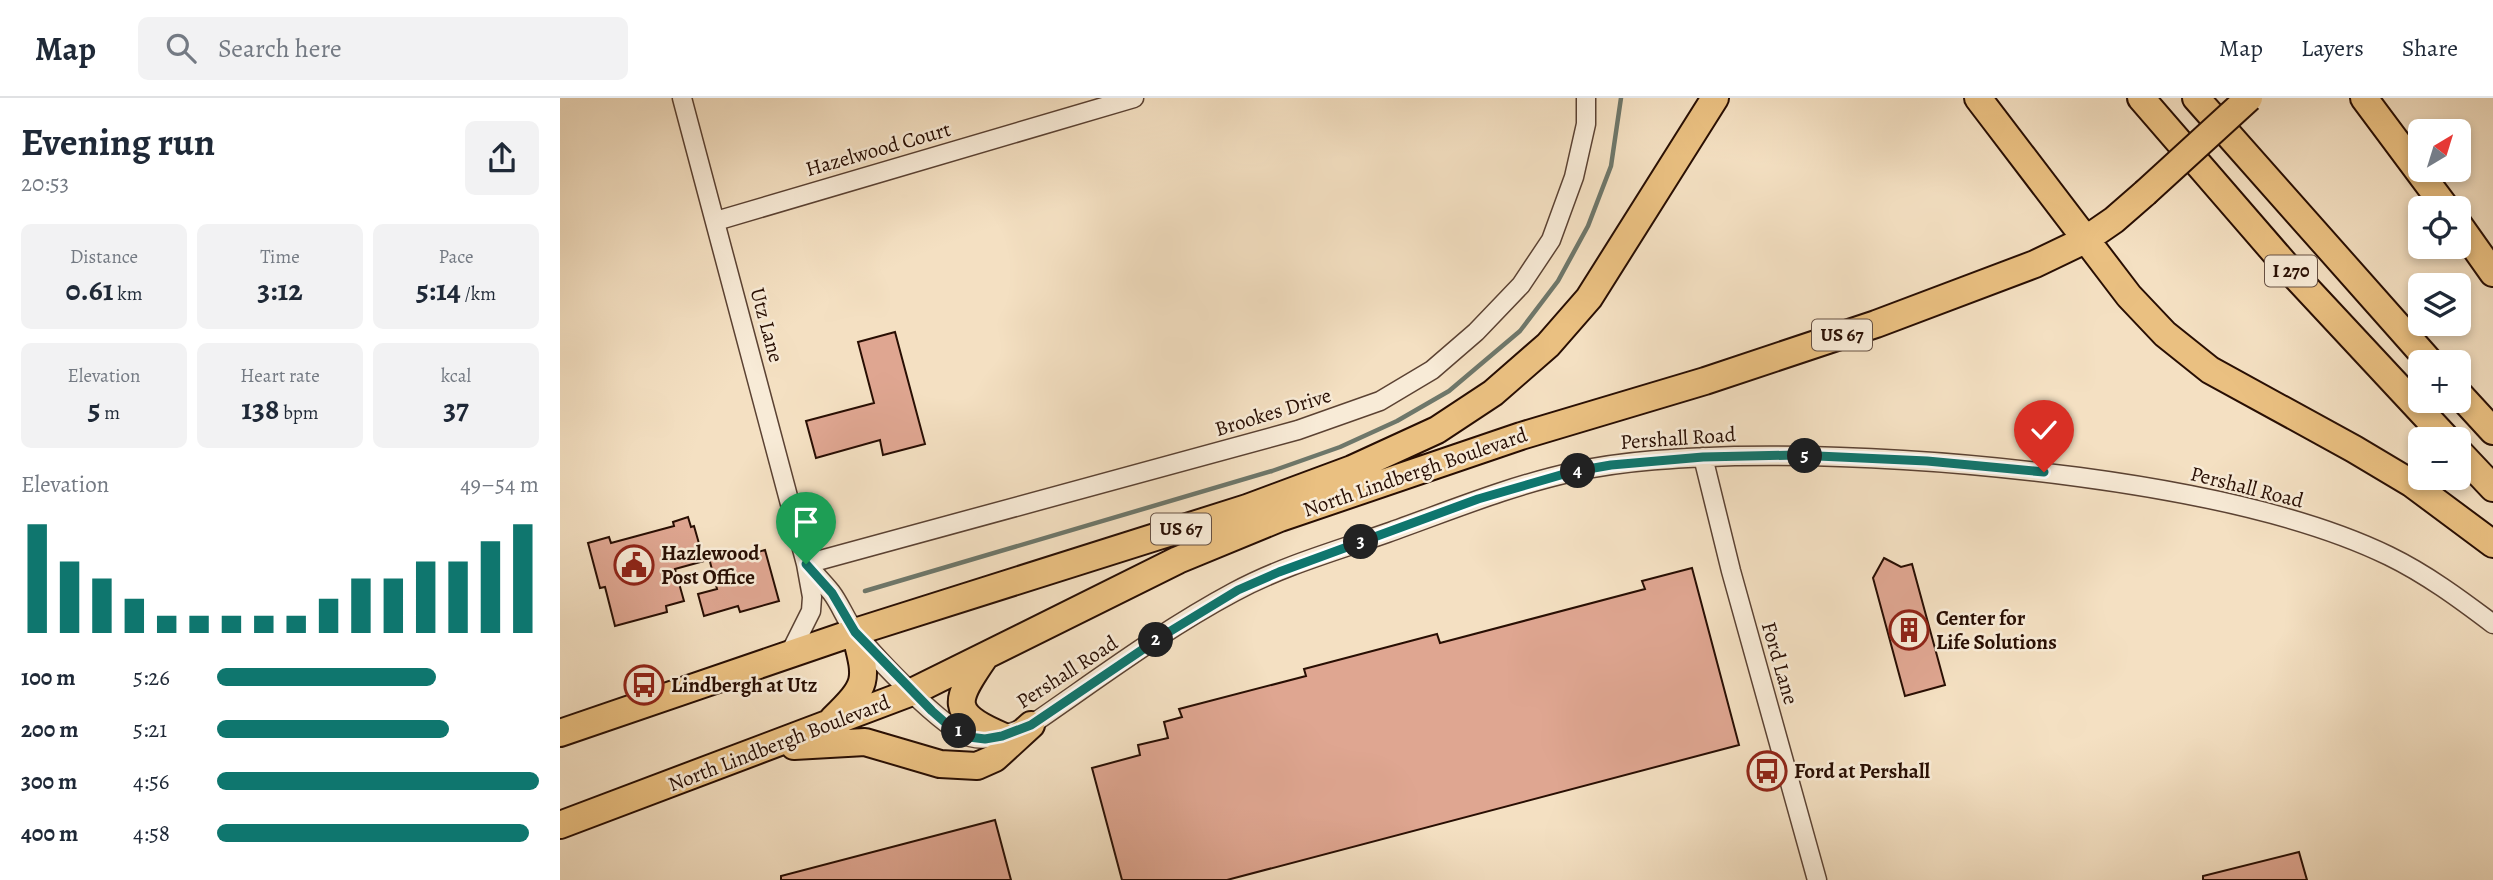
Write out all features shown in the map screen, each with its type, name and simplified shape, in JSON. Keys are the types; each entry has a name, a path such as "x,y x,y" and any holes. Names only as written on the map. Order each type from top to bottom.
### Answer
{"highway":[{"name":"North Lindbergh Boulevard","path":"560,733 855,632 1247,508 1352,469 1437,430 1493,393 1548,345 1589,298 1715,98"},
{"path":"1978,98 2129,296 2165,334 2210,370 2411,483 2493,544"},
{"name":"I 270","path":"2141,98 2296,277 2436,427"},
{"name":"I 270","path":"2196,98 2419,350"},
{"name":"North Lindbergh Boulevard","path":"560,825 912,692 1178,560 1267,522 1521,436 1705,381 1876,324 2035,264 2085,240 2114,220 2249,98"},
{"path":"2364,98 2438,196"},
{"path":"2381,98 2408,145"},
{"path":"2471,242 2493,273"},
{"path":"2471,407 2493,431"},
{"path":"2471,465 2493,488"},
{"path":"828,724 852,700 861,688 865,676 855,632"},
{"path":"985,657 963,688 960,699 964,712 974,722 1002,736"},
{"path":"764,748 865,742 940,764 977,766 995,758 1031,725"}],"street":[{"name":"Utz Lane","path":"682,98 806,564 812,597 811,611 789,655"},
{"name":"Hazelwood Court","path":"716,221 1134,98"},
{"name":"Brookes Drive","path":"806,564 1298,430 1391,395 1432,370 1476,332 1521,285 1551,240 1574,177 1586,124 1587,98"},
{"name":"Pershall Road","path":"855,632 912,692 949,726 969,737 985,739 1002,736 1031,725 1203,609 1238,590 1279,572 1478,499 1571,472 1611,465 1703,457 1796,455 1927,461 2116,482 2272,515 2389,556 2430,579 2493,624"},
{"name":"Ford Lane","path":"1703,457 1731,571 1817,880"},
{"name":"Utz Lane","path":"806,564 832,593 855,632"}],"building":[{"path":"895,332 925,444 883,455 880,440 816,458 806,421 874,403 858,342"},
{"name":"Hazlewood Post Office","path":"688,517 691,527 694,526 704,561 675,569 684,601 666,606 667,612 615,626 605,587 600,588 588,543 609,537 611,543 674,526 673,522"},
{"path":"765,550 779,601 740,612 738,606 704,616 698,594 717,589 709,558 728,552 730,560"},
{"name":"Center for Life Solutions","path":"1884,558 1901,567 1912,564 1945,685 1905,696 1873,578"},
{"path":"1692,568 1739,745 1227,880 1122,880 1092,768 1140,755 1138,745 1168,738 1164,722 1182,717 1179,709 1306,676 1304,669 1437,634 1440,643 1645,589 1642,581"},
{"path":"995,820 1011,880 781,880 781,876"},
{"path":"2299,852 2307,880 2203,880 2203,876"}],"waterway":[{"path":"865,591 1272,471 1340,447 1397,421 1449,391 1520,331 1558,281 1588,226 1611,166 1621,98"}],"place":[{"name":"Hazlewood Post Office","path":"634,565"},
{"name":"Center for Life Solutions","path":"1909,630"},
{"name":"Lindbergh at Utz","path":"644,685"},
{"name":"Ford at Pershall","path":"1767,771"}],"route":[{"path":"806,564 832,593 855,632 932,711 949,726 969,737 985,739 1031,725 1203,609 1238,590 1279,572 1478,499 1571,472 1611,465 1703,457 1796,455 1927,461 2044,472"}]}
